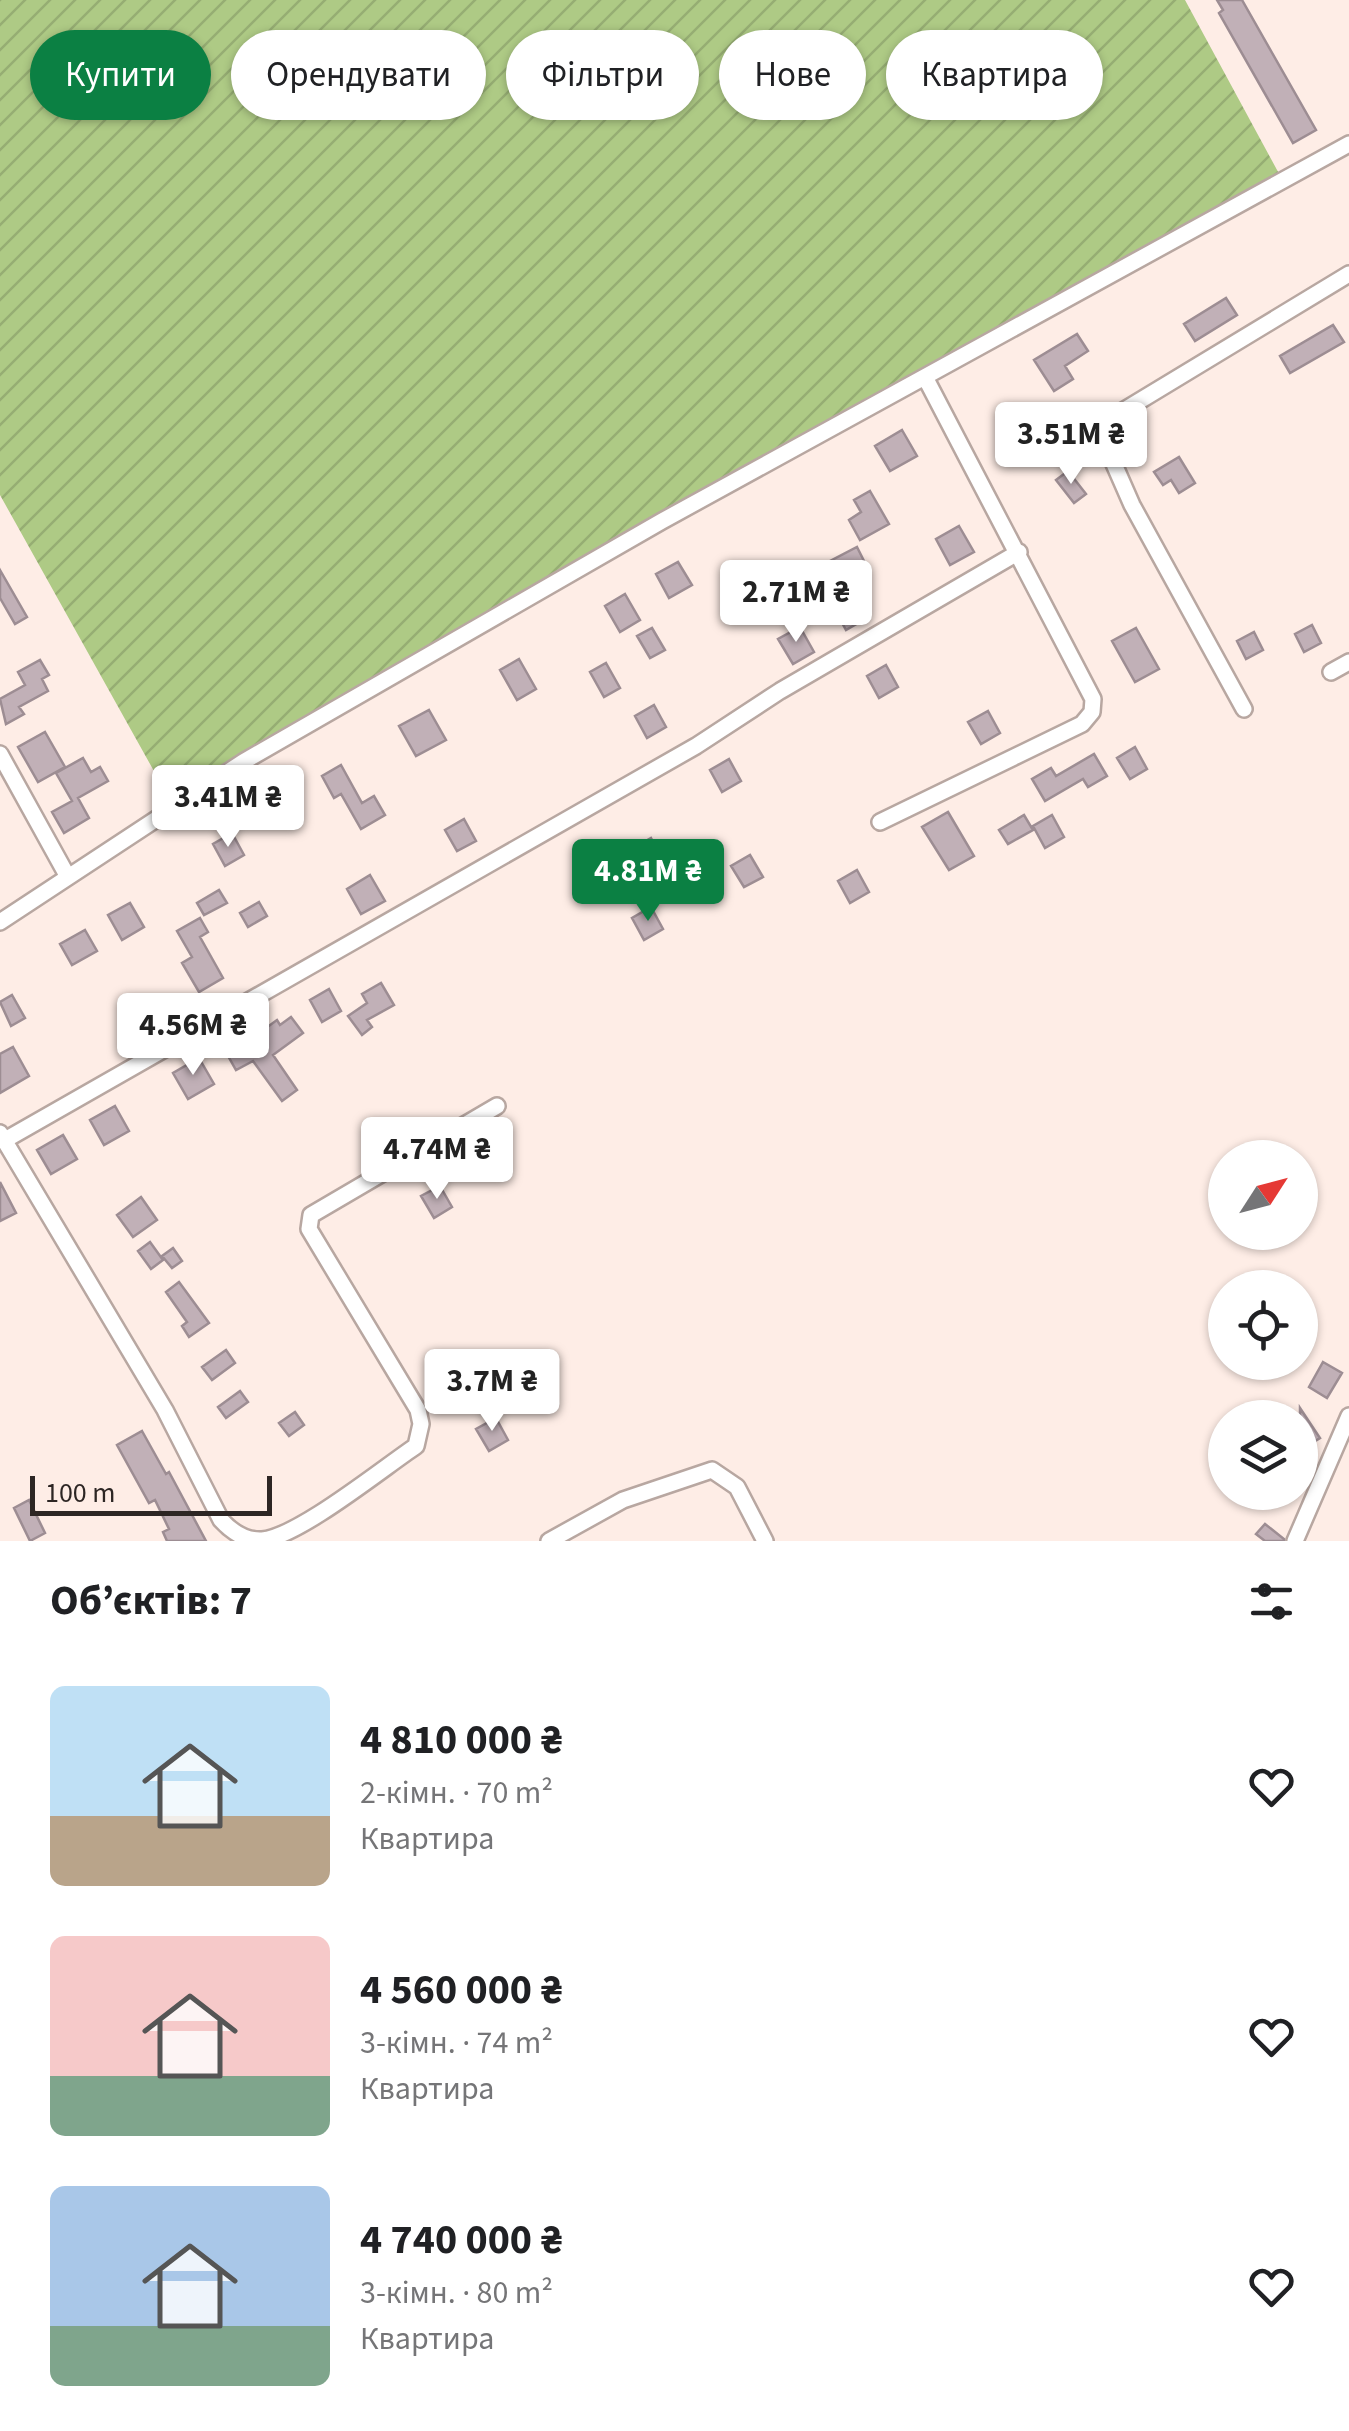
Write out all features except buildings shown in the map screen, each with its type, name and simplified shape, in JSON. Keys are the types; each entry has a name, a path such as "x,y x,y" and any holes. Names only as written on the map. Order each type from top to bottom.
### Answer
{"street":[{"path":"0,922 243,762 662,521 1349,144"},
{"path":"1244,709 1132,504 1107,448 1108,420 1349,274"},
{"path":"880,822 1082,724 1092,712 1093,699 926,379"},
{"path":"497,1106 311,1215 309,1229 418,1410 421,1424 416,1446 298,1526 263,1540 234,1533 221,1520 166,1410 2,1136 696,746 780,691 1019,552"},
{"path":"1331,672 1349,662"},
{"path":"0,754 68,877"},
{"path":"1295,1541 1349,1416"},
{"path":"550,1541 622,1500 712,1470 737,1487 765,1541"}],"green space":[{"path":"0,0 1185,0 1283,181 796,451 174,807 0,495"}]}
